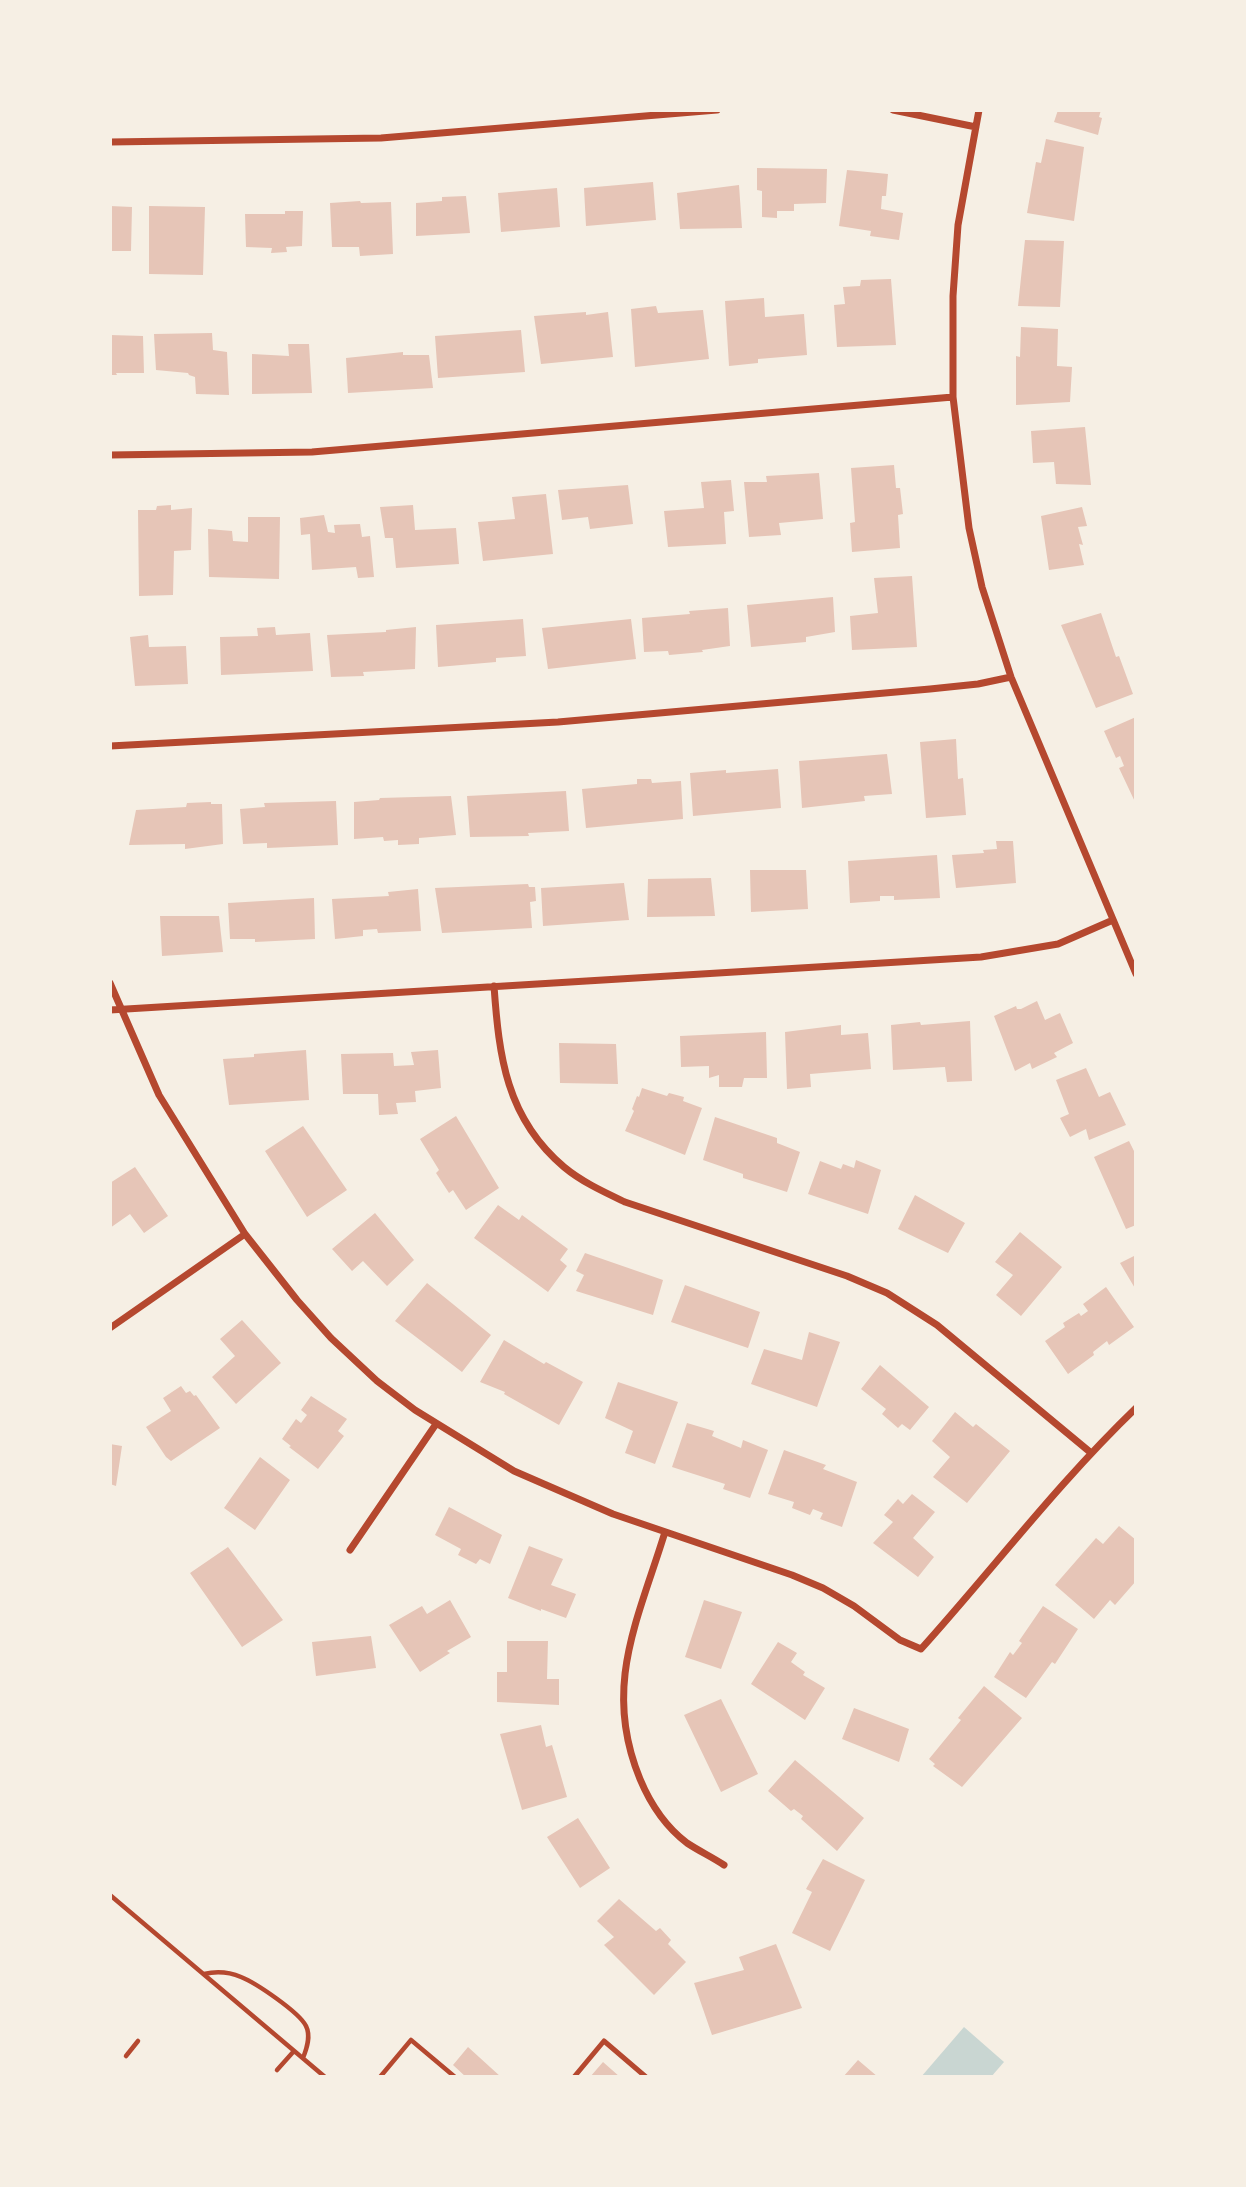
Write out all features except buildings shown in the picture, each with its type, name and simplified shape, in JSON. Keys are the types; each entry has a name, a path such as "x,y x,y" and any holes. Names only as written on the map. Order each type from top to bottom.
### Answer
{"street":[{"path":"110,142 381,138 717,110"},
{"path":"893,110 976,127"},
{"path":"979,110 963,190 954,264 953,397 974,554 1011,677 1136,974"},
{"path":"110,455 313,452 953,397"},
{"path":"110,746 558,722 930,689 1011,677"},
{"path":"110,1010 981,957 1058,944 1113,920"},
{"path":"110,983 159,1095 245,1234 331,1338 377,1381 436,1424 496,1461 544,1485 613,1514 823,1588 900,1640 921,1649 1090,1452 1136,1408"},
{"path":"494,986 503,1070 515,1103 533,1133 564,1167 593,1187 625,1202 847,1276 887,1293 937,1325 1090,1452"},
{"path":"110,1328 245,1234"},
{"path":"350,1550 436,1424"},
{"path":"665,1532 626,1659 622,1691 629,1753 643,1788 661,1817 687,1843 724,1865"}],"lane":[{"path":"575,2077 604,2041 646,2077"}],"path":[{"path":"110,1895 324,2076"},
{"path":"203,1974 218,1971 241,1977 272,1995 306,2026 308,2036 303,2058"},
{"path":"126,2056 138,2040"},
{"path":"380,2077 411,2040 453,2076"},
{"path":"277,2070 294,2050"}],"shaded area":[{"path":"964,2027 1004,2062 991,2077 921,2077"}]}
